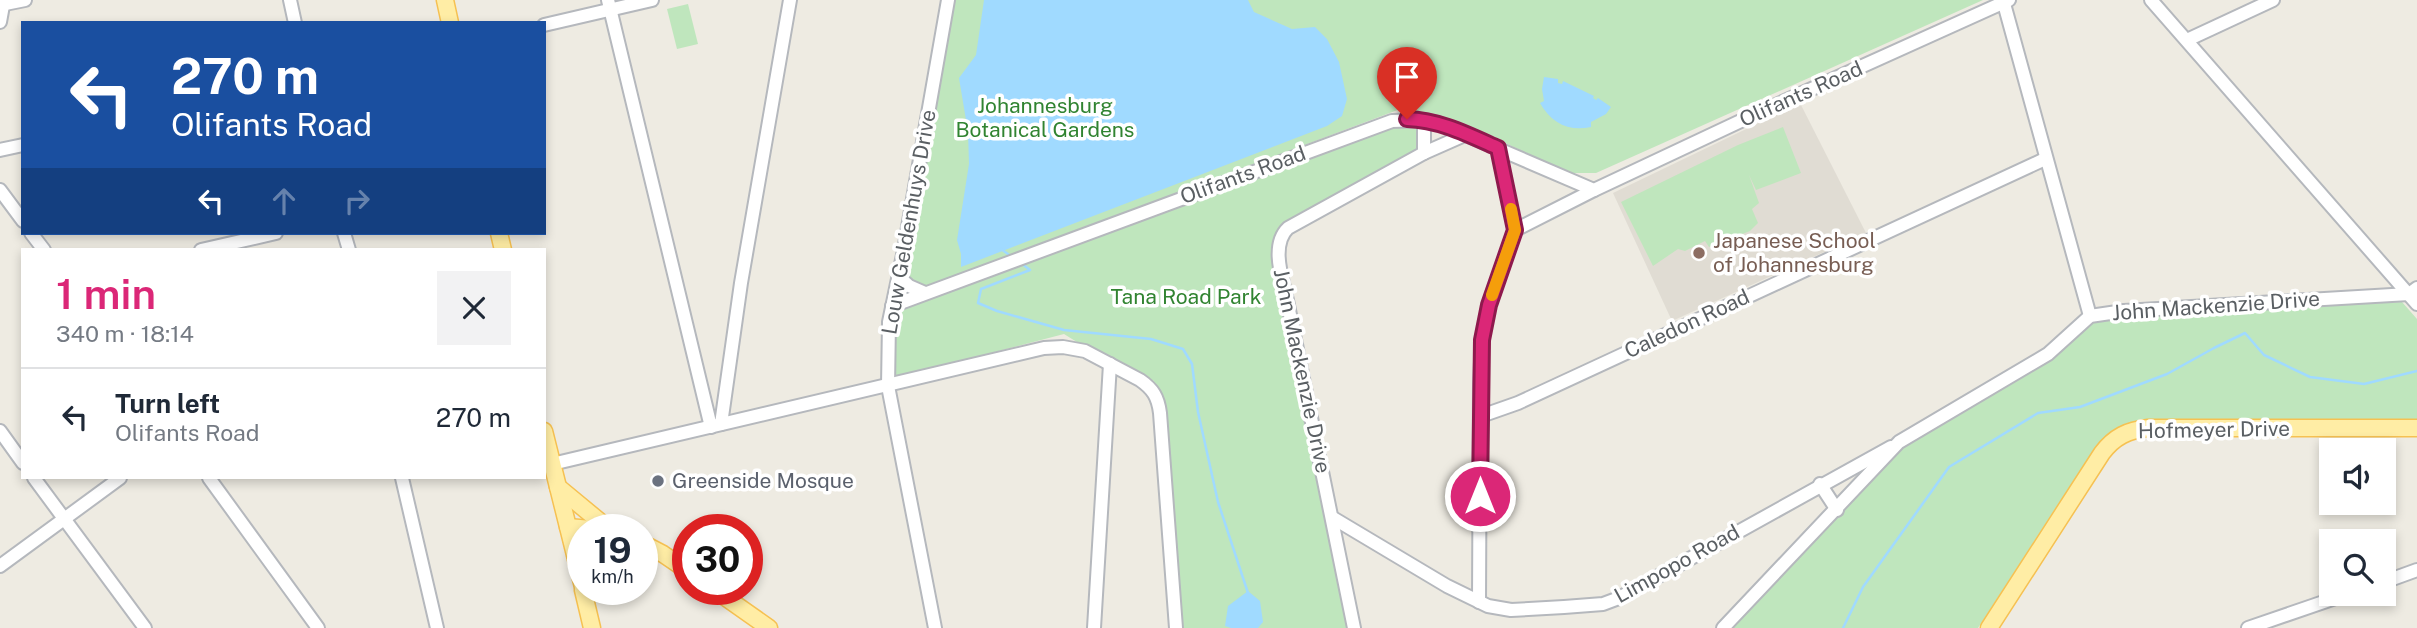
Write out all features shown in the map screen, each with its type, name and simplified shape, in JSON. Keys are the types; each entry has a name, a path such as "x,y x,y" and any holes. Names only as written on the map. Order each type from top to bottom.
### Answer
{"main road":[{"path":"445,0 450,21"},
{"name":"Hofmeyer Drive","path":"1989,628 2102,453 2114,440 2129,431 2148,428 2417,428"},
{"path":"546,439 567,523"},
{"path":"558,487 591,514"},
{"path":"587,605 592,628"},
{"path":"736,605 769,628"}],"street":[{"path":"0,22 5,2 25,0"},
{"path":"290,0 295,21"},
{"path":"546,24 610,5 652,0"},
{"path":"716,426 790,0"},
{"name":"Louw Geldenhuys Drive","path":"935,628 888,386 887,346 948,0"},
{"path":"2151,0 2414,295"},
{"path":"2187,40 2273,0"},
{"path":"2005,1 2045,159 2090,316"},
{"name":"Olifants Road","path":"1515,230 1745,118 2005,1"},
{"path":"610,5 716,426"},
{"name":"Olifants Road","path":"892,306 1380,125 1407,119 1424,120 1467,134 1594,190"},
{"path":"1424,120 1424,153"},
{"name":"John Mackenzie Drive","path":"1354,628 1285,292 1280,240 1289,228 1424,153 1467,134"},
{"path":"0,150 21,145"},
{"path":"1479,602 1480,373 1485,322 1515,230 1498,148"},
{"name":"Caledon Road","path":"1480,416 1518,403 2045,159"},
{"path":"0,190 21,218"},
{"path":"210,248 267,235"},
{"path":"899,277 909,286 925,293"},
{"name":"John Mackenzie Drive","path":"1723,628 1899,442 2048,354 2090,316 2124,311 2414,295"},
{"path":"552,464 1044,348 1063,346 1086,351 1149,386 1159,406 1176,628"},
{"path":"1094,628 1110,365"},
{"path":"0,431 21,460"},
{"name":"Limpopo Road","path":"1333,518 1479,602 1511,610 1585,606 1610,602 1899,442"},
{"path":"35,479 145,628"},
{"path":"0,566 119,479"},
{"path":"210,479 318,628"},
{"path":"402,479 437,628"},
{"path":"1820,484 1837,510"},
{"path":"2396,578 2417,570"},
{"path":"2248,628 2319,604"}],"shaded area":[{"name":"Japanese School of Johannesburg","path":"1800,103 1866,233 1672,321 1613,193"}],"green space":[{"name":"Johannesburg Botanical Gardens","path":"946,0 1983,0 1596,173 1569,173 1499,140 1403,108 898,298"},
{"path":"688,4 698,44 677,49 667,9"},
{"name":"Tana Road Park","path":"1419,124 1417,153 1281,226 1272,258 1347,628 1174,628 1154,381 1109,362 1064,334 890,379 896,308 1387,126"},
{"path":"1783,127 1801,173 1756,190 1749,175 1759,203 1752,209 1758,223 1750,231 1709,247 1705,241 1685,251 1678,249 1653,266 1621,202 1738,145"},
{"path":"2402,302 2417,319 2417,422 2141,419 2096,446 1978,628 1718,628 1896,441 2038,364 2090,318"}],"water":[{"path":"984,0 1248,0 1254,12 1292,29 1315,27 1327,39 1339,62 1347,99 1342,116 1327,126 961,267 957,240 969,164 968,132 959,78 976,55"},
{"path":"1544,77 1558,79 1558,83 1562,84 1563,81 1611,107 1606,114 1591,122 1591,127 1575,128 1561,124 1544,110 1540,103 1544,101"},
{"path":"1248,591 1260,601 1263,622 1258,628 1225,626 1228,606"}],"waterway":[{"path":"1001,249 1012,257"},
{"path":"1021,263 1030,270 981,289 978,303 1064,330 1151,339 1183,349 1192,364 1198,412 1218,502 1248,593"},
{"path":"1843,628 1863,587 1949,467 2038,413 2080,407 2167,374 2245,333 2264,355 2310,377 2364,384 2417,371"}],"slow traffic":[{"path":"1492,295 1515,230 1511,209"}],"place":[{"name":"Japanese School of Johannesburg","path":"1699,253"},
{"name":"Greenside Mosque","path":"658,481"}],"route":[{"path":"1407,119 1438,123 1498,148 1515,230 1489,305 1482,340 1480,496"}]}
